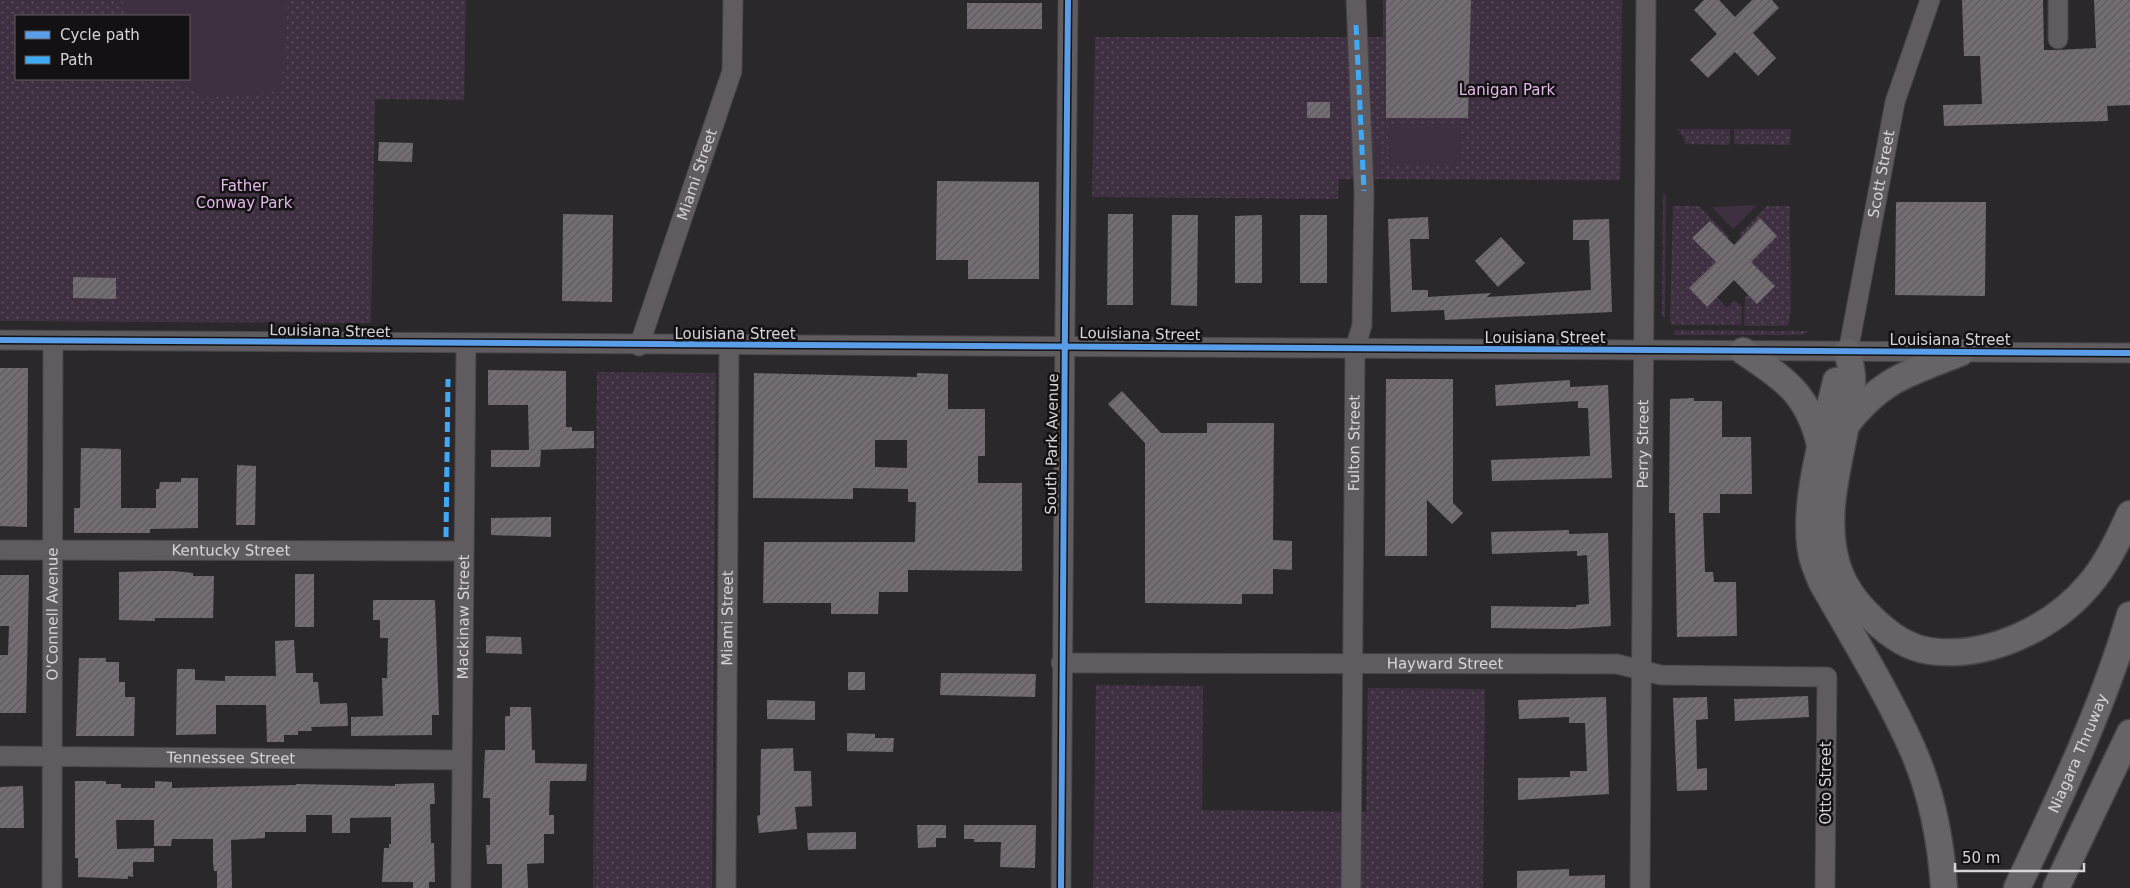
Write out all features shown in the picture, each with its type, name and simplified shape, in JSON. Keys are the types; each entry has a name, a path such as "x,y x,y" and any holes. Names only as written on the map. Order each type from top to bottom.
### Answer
{"highway":[{"path":"1743,351 1773,372 1800,397 1813,417 1821,450"},
{"path":"1848,352 1852,380 1846,426 1830,507 1831,533 1837,566 1849,592 1881,628 1901,641 1928,651 1958,652 1986,648 2010,640 2041,625 2088,586 2104,564 2130,514"},
{"path":"1848,352 1836,380 1812,493 1810,526 1812,555 1821,581 1912,748 1932,810 1943,858 1944,888"},
{"path":"1846,426 1862,404 1880,388 1904,375 1960,352"},
{"name":"Niagara Thruway","path":"2017,888 2086,739 2106,690 2130,615"},
{"path":"2056,888 2130,733"}],"street":[{"name":"Miami Street","path":"640,346 732,71 733,0"},
{"name":"South Park Avenue","path":"1061,888 1061,663 1066,346 1068,0"},
{"name":"Fulton Street","path":"1351,888 1355,349 1362,325 1364,191 1356,0"},
{"name":"Perry Street","path":"1640,888 1642,352 1646,0"},
{"name":"Scott Street","path":"1848,352 1895,102 1930,0"},
{"path":"2058,0 2058,39"},
{"name":"Louisiana Street","path":"0,340 728,347 1066,346 1642,352 2130,353"},
{"name":"O'Connell Avenue","path":"52,888 54,341"},
{"name":"Mackinaw Street","path":"461,888 466,344"},
{"name":"Miami Street","path":"726,888 728,347"},
{"name":"Kentucky Street","path":"0,550 463,551"},
{"name":"Hayward Street","path":"1061,663 1617,664 1661,675 1827,677"},
{"name":"Otto Street","path":"1825,888 1827,677"},
{"name":"Tennessee Street","path":"0,756 462,760"}],"green space":[{"name":"Father Conway Park","path":"0,0 466,0 464,100 375,99 371,323 0,321"},
{"path":"122,0 288,0 281,91 203,98 176,80 190,80 190,15 129,15"},
{"name":"Lanigan Park","path":"1383,0 1622,0 1620,180 1339,179 1338,199 1092,197 1095,37 1383,37"},
{"path":"1388,127 1460,127 1460,166 1388,165"},
{"path":"1677,129 1730,129 1730,145 1685,144 1683,136"},
{"path":"1734,129 1791,129 1790,145 1734,144"},
{"path":"1354,143 1381,143 1381,177 1354,177"},
{"path":"1663,194 1666,195 1665,317 1662,317"},
{"path":"1757,205 1733,229 1712,207"},
{"path":"1673,206 1699,206 1729,237 1727,238 1710,221 1693,238 1716,262 1689,288 1707,307 1717,297 1727,308 1735,300 1742,307 1741,325 1673,325 1670,321"},
{"path":"1767,206 1790,206 1791,311 1788,326 1744,326 1745,297 1748,294 1757,303 1775,286 1751,262 1777,236 1760,219 1742,237 1739,235"},
{"path":"1674,330 1809,331 1802,335 1674,335"},
{"path":"597,372 716,373 712,888 593,888"},
{"path":"1096,685 1203,686 1202,810 1366,812 1368,688 1485,689 1483,888 1093,888"}],"building":[{"path":"1386,0 1471,0 1468,118 1386,118"},
{"path":"1704,0 1719,0 1735,17 1752,0 1772,0 1779,8 1753,33 1776,58 1758,76 1735,52 1708,78 1690,60 1717,34 1694,10"},
{"path":"1962,0 2043,0 2044,50 2058,50 2096,48 2094,0 2130,0 2130,105 2107,106 2108,121 1944,126 1943,105 1982,104 1980,56 1964,56"},
{"path":"967,3 1042,3 1042,29 967,29"},
{"path":"1307,102 1330,102 1330,118 1307,118"},
{"path":"379,142 413,143 412,162 378,161"},
{"path":"937,181 1039,182 1039,279 968,279 968,260 936,260"},
{"path":"1896,202 1986,202 1985,296 1895,295"},
{"path":"563,214 613,215 612,302 562,301"},
{"path":"1108,214 1133,214 1133,305 1107,305"},
{"path":"1172,215 1198,215 1197,306 1171,305"},
{"path":"1262,215 1262,283 1235,283 1235,216"},
{"path":"1300,215 1327,215 1327,283 1300,283"},
{"path":"1428,217 1429,239 1410,239 1412,290 1428,290 1428,297 1491,293 1487,297 1591,290 1589,240 1573,240 1573,220 1609,219 1612,312 1445,320 1444,310 1391,312 1388,219"},
{"path":"1760,218 1777,236 1751,262 1775,286 1757,304 1734,280 1707,307 1689,288 1716,262 1692,238 1710,221 1734,245"},
{"path":"1501,237 1525,263 1498,287 1475,261"},
{"path":"73,277 116,278 116,299 73,298"},
{"path":"0,368 28,368 27,527 0,526"},
{"path":"488,370 566,371 566,427 572,427 572,431 594,431 594,448 537,450 541,450 540,467 491,467 491,450 529,450 528,405 488,405"},
{"path":"754,373 917,377 917,373 948,374 948,409 985,409 985,456 978,456 978,483 1022,483 1022,571 908,570 908,592 879,592 878,614 831,614 831,603 763,603 764,542 915,542 916,502 908,502 908,489 853,488 853,499 753,498","holes":["875,440 907,440 907,468 875,467"]},
{"path":"1386,379 1453,379 1453,503 1463,513 1452,524 1427,500 1427,556 1385,556"},
{"path":"1570,380 1570,387 1608,385 1612,478 1492,481 1491,460 1590,456 1588,408 1578,408 1578,401 1496,406 1495,385"},
{"path":"1122,391 1161,433 1207,433 1207,423 1274,423 1273,540 1292,541 1292,570 1273,569 1273,594 1242,594 1242,604 1145,603 1145,443 1108,404"},
{"path":"1694,398 1694,401 1722,401 1722,437 1751,437 1752,494 1720,494 1720,513 1703,513 1705,572 1713,572 1714,582 1736,582 1737,636 1677,637 1675,513 1669,513 1670,399"},
{"path":"81,448 121,449 121,508 156,508 156,489 159,489 160,482 181,482 181,478 198,478 198,528 150,529 150,533 74,533 74,508 80,508"},
{"path":"237,465 256,466 255,525 236,525"},
{"path":"551,517 551,537 491,535 491,518"},
{"path":"1569,530 1569,534 1608,533 1611,626 1568,629 1491,628 1491,606 1576,607 1576,605 1589,604 1587,555 1577,556 1577,551 1492,554 1491,532"},
{"path":"173,571 193,573 193,576 214,576 213,618 155,618 155,621 119,620 119,572"},
{"path":"295,574 314,574 314,627 295,627"},
{"path":"0,575 29,575 26,713 0,713 0,655 8,655 9,626 0,626"},
{"path":"373,600 435,600 439,715 432,715 432,735 351,736 351,717 383,716 382,678 387,678 388,638 380,638 380,620 373,620"},
{"path":"486,636 521,637 522,654 486,653"},
{"path":"294,640 296,673 313,673 313,682 318,682 320,704 347,703 348,726 311,727 312,731 298,731 298,735 284,735 284,742 267,742 266,705 216,705 216,734 176,735 177,669 195,669 195,680 225,681 225,676 276,676 275,641"},
{"path":"79,658 106,658 106,662 119,662 119,682 125,682 125,697 135,697 134,736 76,736"},
{"path":"848,672 865,672 865,690 848,690"},
{"path":"941,673 1036,674 1035,697 940,695"},
{"path":"1808,696 1809,717 1735,721 1734,699"},
{"path":"1606,697 1609,794 1518,800 1518,778 1570,777 1570,771 1587,771 1585,723 1569,723 1569,717 1519,719 1518,700"},
{"path":"1707,697 1708,719 1696,720 1697,769 1707,768 1707,790 1677,791 1673,698"},
{"path":"767,700 815,701 815,720 767,719"},
{"path":"510,707 531,707 532,750 535,750 535,763 587,764 586,781 550,781 549,815 554,815 554,834 544,834 544,863 527,864 528,888 502,888 502,864 487,864 486,845 490,845 490,798 483,798 485,750 505,750 505,716 510,716"},
{"path":"847,733 875,734 875,738 894,738 893,752 847,751"},
{"path":"793,748 794,771 811,771 812,806 795,807 797,829 759,833 757,816 760,815 761,749"},
{"path":"75,781 106,781 106,784 121,784 121,788 155,788 155,781 172,782 172,788 296,784 395,786 395,784 434,783 435,804 430,804 435,882 429,882 429,888 413,888 413,882 382,882 384,848 389,848 389,844 391,844 391,817 350,818 350,833 332,833 332,815 306,815 306,832 265,832 265,838 231,840 232,888 217,888 217,871 214,871 213,862 213,839 172,839 171,846 154,846 154,820 116,820 117,849 154,848 154,862 133,862 133,877 128,876 128,879 78,877 78,858 75,858"},
{"path":"23,786 24,828 0,828 0,787"},
{"path":"917,825 946,825 946,838 936,838 936,847 918,848"},
{"path":"964,825 1036,825 1035,868 1000,867 1001,842 974,842 974,839 964,839"},
{"path":"856,832 856,849 808,850 807,833"},
{"path":"1569,869 1569,876 1605,875 1605,888 1517,888 1517,871"}],"marked path":[{"path":"1356,25 1364,191"},
{"path":"446,537 448,379"}],"cycle path":[{"path":"1061,888 1068,0"},
{"path":"0,340 2130,353"}]}
